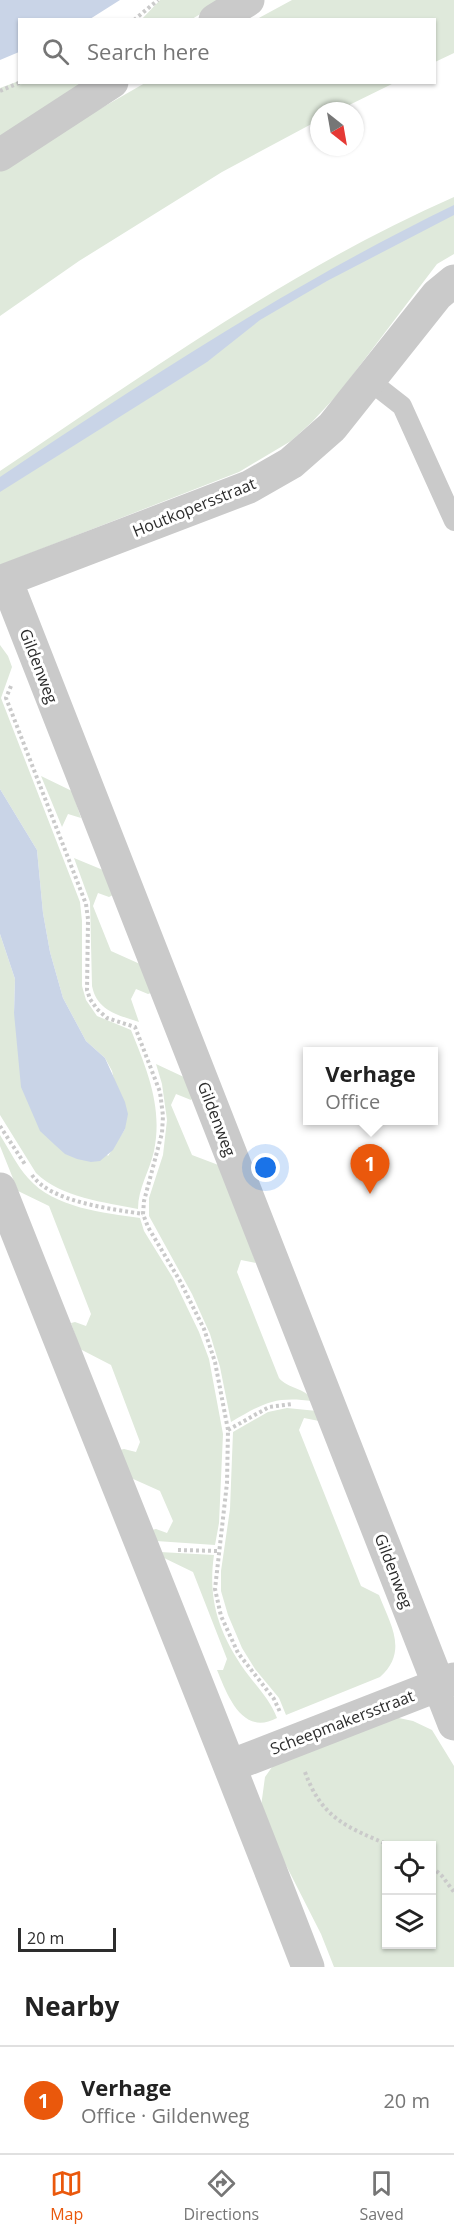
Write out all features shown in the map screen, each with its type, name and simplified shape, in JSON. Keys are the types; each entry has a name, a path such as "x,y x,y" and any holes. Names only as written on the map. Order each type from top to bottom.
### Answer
{"street":[{"path":"218,18 248,0"},
{"path":"0,154 109,84"},
{"name":"Houtkopersstraat","path":"3,581 249,487 291,464 332,428 437,295 454,281"},
{"name":"Gildenweg","path":"3,581 38,663 330,1407 446,1682 454,1724"},
{"path":"0,1189 308,1967"},
{"name":"Scheepmakersstraat","path":"230,1766 446,1682"}],"lane":[{"path":"370,381 402,406 454,521"}],"path":[{"path":"136,18 158,0"},
{"path":"0,91 18,83"},
{"path":"38,663 15,678 6,698 86,904 88,919 87,990 97,1009 107,1018 135,1027 160,1092 162,1133 144,1201 143,1214 204,1329 215,1362 228,1430 227,1483 214,1589 221,1616 238,1653 274,1699 311,1790 328,1814 360,1833 382,1842"},
{"path":"0,1126 34,1178 49,1190 87,1203 143,1214"},
{"path":"228,1430 269,1407 285,1403 330,1407"},
{"path":"436,1871 454,1892"}],"green space":[{"path":"160,0 224,0 194,18 143,18"},
{"path":"292,0 454,0 454,53 436,62 436,18 259,18"},
{"path":"18,81 18,84 88,84 0,141 0,88"},
{"path":"143,84 392,84 355,102 310,102 310,125 222,172 79,261 0,316 0,170 58,133"},
{"path":"454,197 454,254 437,264 339,393 291,441 239,472 0,565 0,471 166,360 278,289 394,225"},
{"path":"0,645 12,667 1,698 80,902 82,986 86,1000 97,1016 131,1030 152,1089 156,1135 154,1151 140,1194 138,1209 84,1198 46,1181 36,1173 0,1115 0,934 15,979 14,1013 108,1156 125,1129 112,1071 105,1058 86,1041 63,998 50,952 43,913 37,850 0,789"},
{"path":"41,776 72,791 81,818 68,814 62,827"},
{"path":"74,858 103,870 113,895 109,897 98,893 93,906 111,951 140,964 151,993 136,989 131,999 139,1022 110,1011 98,1001 95,994 92,986 90,902"},
{"path":"156,1064 186,1078 193,1097 191,1100 176,1094 171,1105 192,1155 221,1166 256,1263 241,1260 237,1272 279,1378 306,1393 313,1401 270,1402 231,1422 220,1367 210,1334 192,1294 149,1216 149,1198 163,1155 167,1120 162,1084"},
{"path":"0,1135 28,1178 51,1196 80,1207 140,1218 144,1231 173,1278 199,1332 209,1359 223,1434 219,1523 215,1545 156,1541 152,1530 167,1533 173,1521 160,1491 131,1478 120,1450 136,1452 140,1442 111,1365 80,1349 71,1323 86,1326 91,1314 49,1206 18,1191 0,1146"},
{"path":"287,1408 317,1411 319,1421 304,1418 299,1430 361,1586 379,1595 392,1627 395,1647 394,1657 389,1667 380,1677 286,1715 279,1698 255,1669 242,1648 221,1591 221,1571 230,1509 233,1432 268,1412"},
{"path":"160,1552 214,1555 213,1589 218,1619 239,1662 268,1701 277,1718 265,1722 254,1722 245,1717 231,1701 217,1670 223,1670 227,1659 193,1572 162,1557"},
{"path":"394,1717 413,1721 432,1730 454,1766 454,1967 334,1967 321,1934 260,1814 265,1777 277,1760"}],"water":[{"path":"0,0 120,0 92,18 18,18 18,52 0,60"},
{"path":"454,205 454,215 327,281 260,320 207,362 0,492 0,477 166,368 337,266"},
{"path":"0,789 37,850 43,913 50,952 63,998 86,1041 105,1058 125,1102 128,1114 125,1129 113,1150 100,1161 91,1162 65,1154 40,1131 21,1087 14,1013 15,979 0,934"}],"place":[{"name":"Verhage","path":"370,1194"}]}
